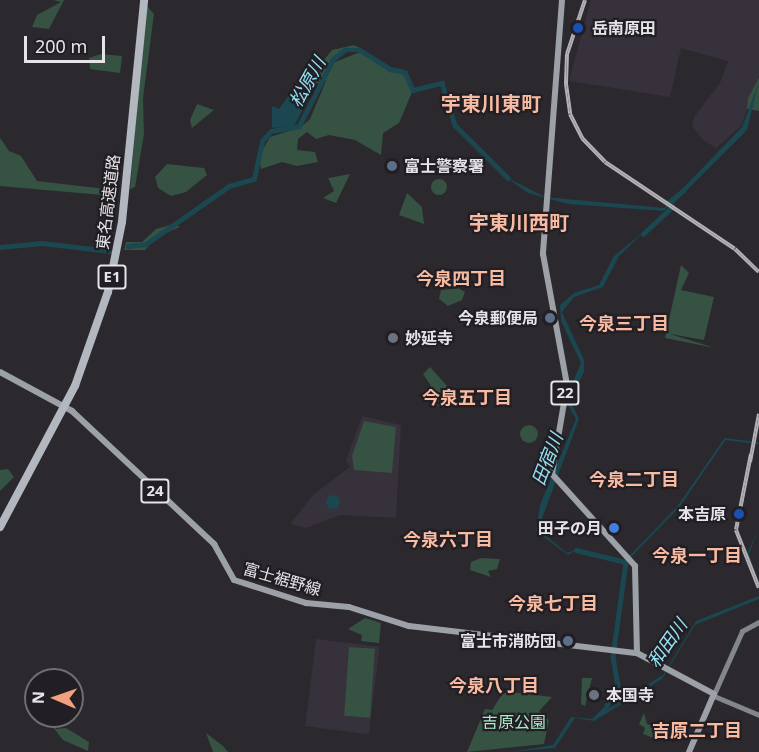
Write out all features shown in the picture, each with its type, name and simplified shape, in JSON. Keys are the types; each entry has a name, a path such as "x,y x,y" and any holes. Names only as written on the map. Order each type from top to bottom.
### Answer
{"highway":[{"name":"東名高速道路","path":"0,517 67,392 103,291 120,202 141,2"},
{"name":"東名高速道路","path":"0,527 75,386 108,292 123,212 141,2"}],"main road":[{"name":"22","path":"562,0 544,261 567,385 555,482 629,558 635,573 637,652"},
{"name":"富士裾野線","path":"0,372 70,409 214,544 234,580 306,604 349,608 409,627 637,652"},
{"path":"689,752 741,633 759,622"},
{"path":"637,652 667,672 759,715"}],"shaded area":[{"path":"591,0 759,0 759,77 741,126 716,148 703,140 692,126 694,117 720,83 728,61 681,48 670,97 569,81"},
{"path":"362,416 401,425 396,518 340,515 307,528 290,524 314,494 350,467 346,461"},
{"path":"316,639 380,647 369,734 305,726"}],"green space":[{"path":"53,0 64,0 49,29 32,27 37,15 61,2"},
{"path":"146,5 154,14 143,98 144,134 135,187 130,189"},
{"path":"354,45 364,50 349,49 334,60 335,62 360,52 409,78 413,90 399,123 383,133 381,155 355,140 329,135 316,139 307,132 298,139 297,150 315,152 318,162 297,166 282,162 261,169 259,156 270,137 301,127 310,119 326,81 311,85 311,76 332,50"},
{"path":"101,54 122,56 120,73 90,69 89,58"},
{"path":"759,78 759,111 747,109 748,98"},
{"path":"197,104 214,110 192,128 190,120"},
{"path":"0,138 9,151 21,156 37,181 114,190 113,196 0,186"},
{"path":"167,164 204,168 207,175 186,192 171,196 158,188 155,177"},
{"path":"350,174 336,203 323,198 334,191 328,178"},
{"path":"439,179 445,181 447,187 445,193 439,195 433,193 431,187 433,181"},
{"path":"407,193 422,207 424,224 399,215"},
{"path":"174,224 180,227 158,236 145,250 124,250 126,242 142,242 156,229"},
{"path":"681,265 689,273 681,290 714,297 704,340 670,334 715,348 665,338"},
{"path":"458,288 465,292 462,300 448,306 439,299 441,290"},
{"path":"430,367 449,388 443,408 428,401 431,386 423,374"},
{"path":"364,421 396,427 392,473 354,470 352,456"},
{"path":"529,425 535,428 538,434 535,440 529,443 523,440 520,434 523,428"},
{"path":"8,469 14,477 0,491 0,470"},
{"path":"481,558 500,559 497,569 488,571 491,577 470,570 471,562"},
{"path":"365,618 381,623 379,643 361,641 362,635 348,629"},
{"path":"349,647 375,649 370,718 344,716"},
{"path":"582,678 592,678 585,706 581,704"},
{"name":"吉原公園","path":"504,691 552,697 539,711 549,720 544,744 467,752 485,709 492,710"},
{"path":"644,713 647,724 661,730 658,740 643,734 645,728 639,724"},
{"path":"54,728 66,728 89,742 88,751 63,740"},
{"path":"206,733 223,746 228,752 213,752"}],"water":[{"path":"759,82 747,130 665,212 679,194 664,211 568,204 528,193 504,176 545,197 664,208 742,127"},
{"path":"289,95 307,102 294,126 272,128 272,106 279,109"},
{"path":"645,231 619,256 603,287 574,297 562,312 584,360 584,372 570,401 579,419 538,529 567,553 580,548 568,555 536,531 540,505 576,419 565,400 581,363 561,321 560,305 574,293 599,285 614,256"},
{"path":"333,495 338,497 340,502 338,507 333,509 328,507 326,502 328,497"},
{"path":"759,528 749,554 759,585 746,556"},
{"path":"759,596 759,599 695,625 662,679 594,721 575,718 555,748 509,752 553,745 571,717 592,719 609,702 606,710 663,675 696,621"}],"waterway":[{"name":"松原川","path":"128,246 146,244 229,186 254,179 262,141 271,131 299,126 333,59 345,50 360,50 390,69 405,72 413,90 442,83 455,125 508,178"},
{"name":"田宿川","path":"669,202 684,190"},
{"name":"田宿川","path":"643,234 672,207"},
{"name":"松原川","path":"0,247 42,243 110,251"},
{"path":"630,557 679,506 725,439 759,443"},
{"name":"田宿川","path":"576,550 626,562 613,657 618,686 607,706"}],"railway":[{"path":"585,0 567,54 566,84 570,114 582,138 605,162 735,249 759,272"},
{"path":"750,462 759,414"},
{"path":"751,454 736,530 759,588"}],"place":[{"name":"岳南原田","path":"578,28"},
{"name":"富士警察署","path":"392,166"},
{"name":"今泉郵便局","path":"550,318"},
{"name":"妙延寺","path":"393,338"},
{"name":"本吉原","path":"739,514"},
{"name":"田子の月","path":"614,528"},
{"name":"富士市消防団","path":"568,641"},
{"name":"本国寺","path":"594,695"}],"district":[{"name":"宇東川東町","path":"491,103"},
{"name":"宇東川西町","path":"519,222"},
{"name":"今泉四丁目","path":"461,278"},
{"name":"今泉三丁目","path":"624,323"},
{"name":"今泉五丁目","path":"467,397"},
{"name":"今泉二丁目","path":"634,479"},
{"name":"今泉六丁目","path":"448,539"},
{"name":"今泉一丁目","path":"697,555"},
{"name":"今泉七丁目","path":"553,603"},
{"name":"今泉八丁目","path":"494,685"},
{"name":"吉原二丁目","path":"697,730"}],"water label":[{"name":"和田川","path":"667,643"}]}
